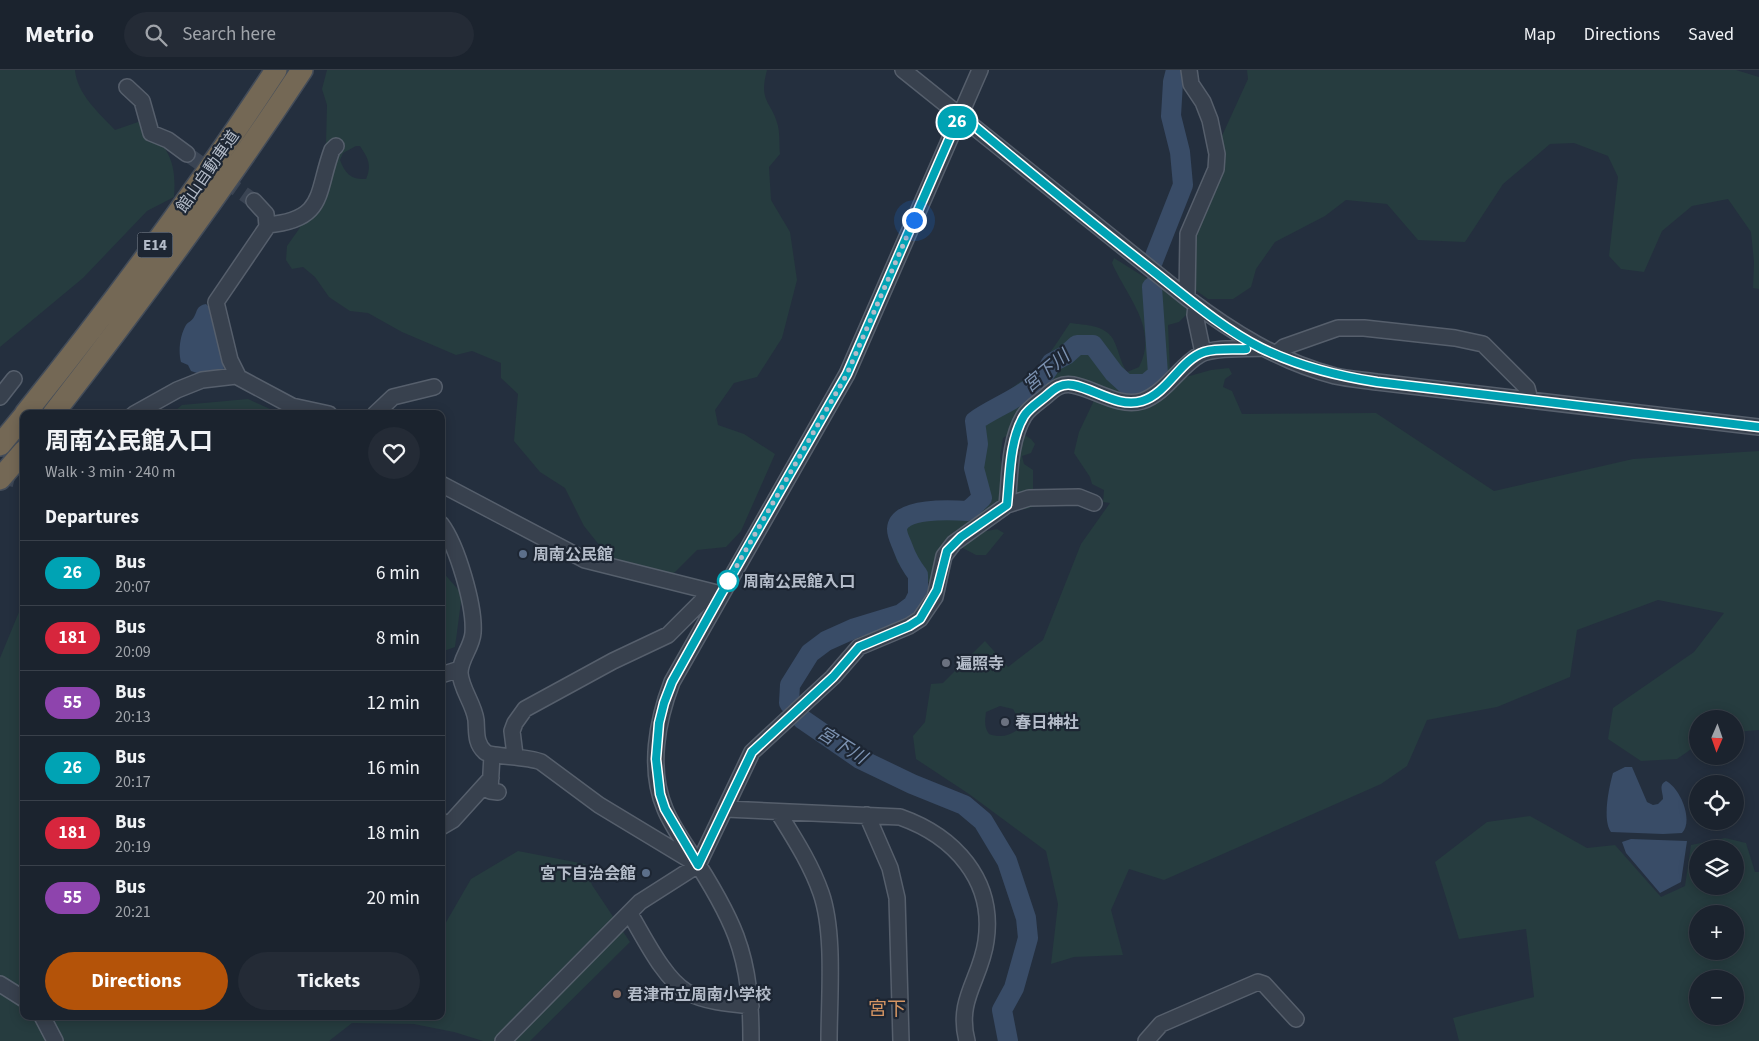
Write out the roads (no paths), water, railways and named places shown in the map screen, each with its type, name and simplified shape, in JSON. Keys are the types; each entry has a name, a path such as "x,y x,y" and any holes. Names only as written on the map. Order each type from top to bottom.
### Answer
{"highway":[{"name":"館山自動車道","path":"29,410 68,361 180,210 276,70"},
{"name":"館山自動車道","path":"56,410 148,290 252,146 302,70"},
{"name":"館山自動車道","path":"0,445 20,421"},
{"path":"0,479 20,456"}],"street":[{"path":"903,70 960,114 1096,227 1220,323 1261,348 1335,376 1759,427"},
{"path":"751,1041 751,1006 748,980 735,934 665,809 660,794 656,759 660,716 672,682 714,593 847,374 980,70"},
{"path":"1189,70 1191,84 1203,102 1210,120 1217,154 1216,169 1188,234 1186,246 1192,301 1203,352"},
{"path":"127,87 142,101 151,133 168,140 187,154"},
{"path":"267,225 293,220 307,214 314,206 321,193 332,150 336,146"},
{"path":"254,201 266,214 267,225 216,302 230,360 238,376 292,406 310,410"},
{"path":"1276,354 1284,347 1338,328 1364,328 1462,339 1483,344 1527,388 1530,400"},
{"path":"1007,505 1013,449 1018,429 1030,409 1057,387 1064,384 1074,385 1110,398 1130,402 1142,401 1171,380 1189,362 1203,352 1261,348"},
{"path":"141,410 177,390 202,380 238,376"},
{"path":"0,397 14,378"},
{"path":"379,410 393,397 434,386"},
{"path":"445,486 585,560 714,593"},
{"path":"503,1041 640,902 698,865 752,752 778,726 815,694 859,647 909,626 920,619 937,590 947,551 961,537 1007,505 1037,496 1079,497 1094,503"},
{"path":"445,531 454,546 473,623 473,635 460,669 460,676 476,720 478,743 486,753 492,755 530,757 541,762 599,805 698,865"},
{"path":"515,756 512,731 525,709 613,661 668,635 702,601 714,593"},
{"path":"445,674 460,669"},
{"path":"492,755 490,791 498,792"},
{"path":"445,825 453,820 491,778"},
{"path":"726,809 900,817 935,833 951,844 974,874 982,894 986,916 986,941 981,960 966,996 965,1032 967,1041"},
{"path":"778,812 804,855 822,894 829,947 829,1041"},
{"path":"867,815 890,868 897,898 901,1041"},
{"path":"630,914 667,974 685,992 722,1003 751,1006"},
{"path":"1146,1041 1161,1024 1258,982 1264,984 1296,1019"},
{"path":"0,984 20,996"},
{"path":"44,1020 55,1041"}],"water":[{"path":"206,304 209,307 224,369 200,374 191,371 188,365 181,362 180,348 182,333 186,325 193,318 199,307"},
{"path":"1625,767 1632,767 1647,802 1653,805 1658,804 1663,799 1662,785 1666,781 1676,790 1684,805 1687,820 1682,833 1611,832 1607,820 1610,786 1613,773"},
{"path":"1631,839 1687,841 1681,882 1660,893 1626,853 1622,842"}],"waterway":[{"name":"宮下川","path":"1153,261 1183,185 1180,152 1171,116 1173,82 1176,70"},
{"name":"宮下川","path":"1008,1041 1002,1010 1014,988 1028,938 1026,918 1007,861 983,821 964,805 912,784 860,759 802,719 789,703 790,685 810,653 826,641 855,628 901,614 913,605 918,595 918,575 906,556 898,537 897,529 900,522 916,513 950,510 968,511 982,498 974,468 978,444 975,421 1028,390 1046,373 1051,363 1066,355 1077,345 1093,345 1114,373 1126,384 1146,384 1158,374 1152,287"}],"tunnel":[{"path":"187,154 254,201"},
{"path":"0,476 20,481"}],"place":[{"name":"周南公民館","path":"523,554"},
{"name":"周南公民館入口","path":"728,581"},
{"name":"遍照寺","path":"946,663"},
{"name":"春日神社","path":"1005,722"},
{"name":"宮下自治会館","path":"646,873"},
{"name":"君津市立周南小学校","path":"617,994"}],"district":[{"name":"宮下","path":"887,1008"}]}
